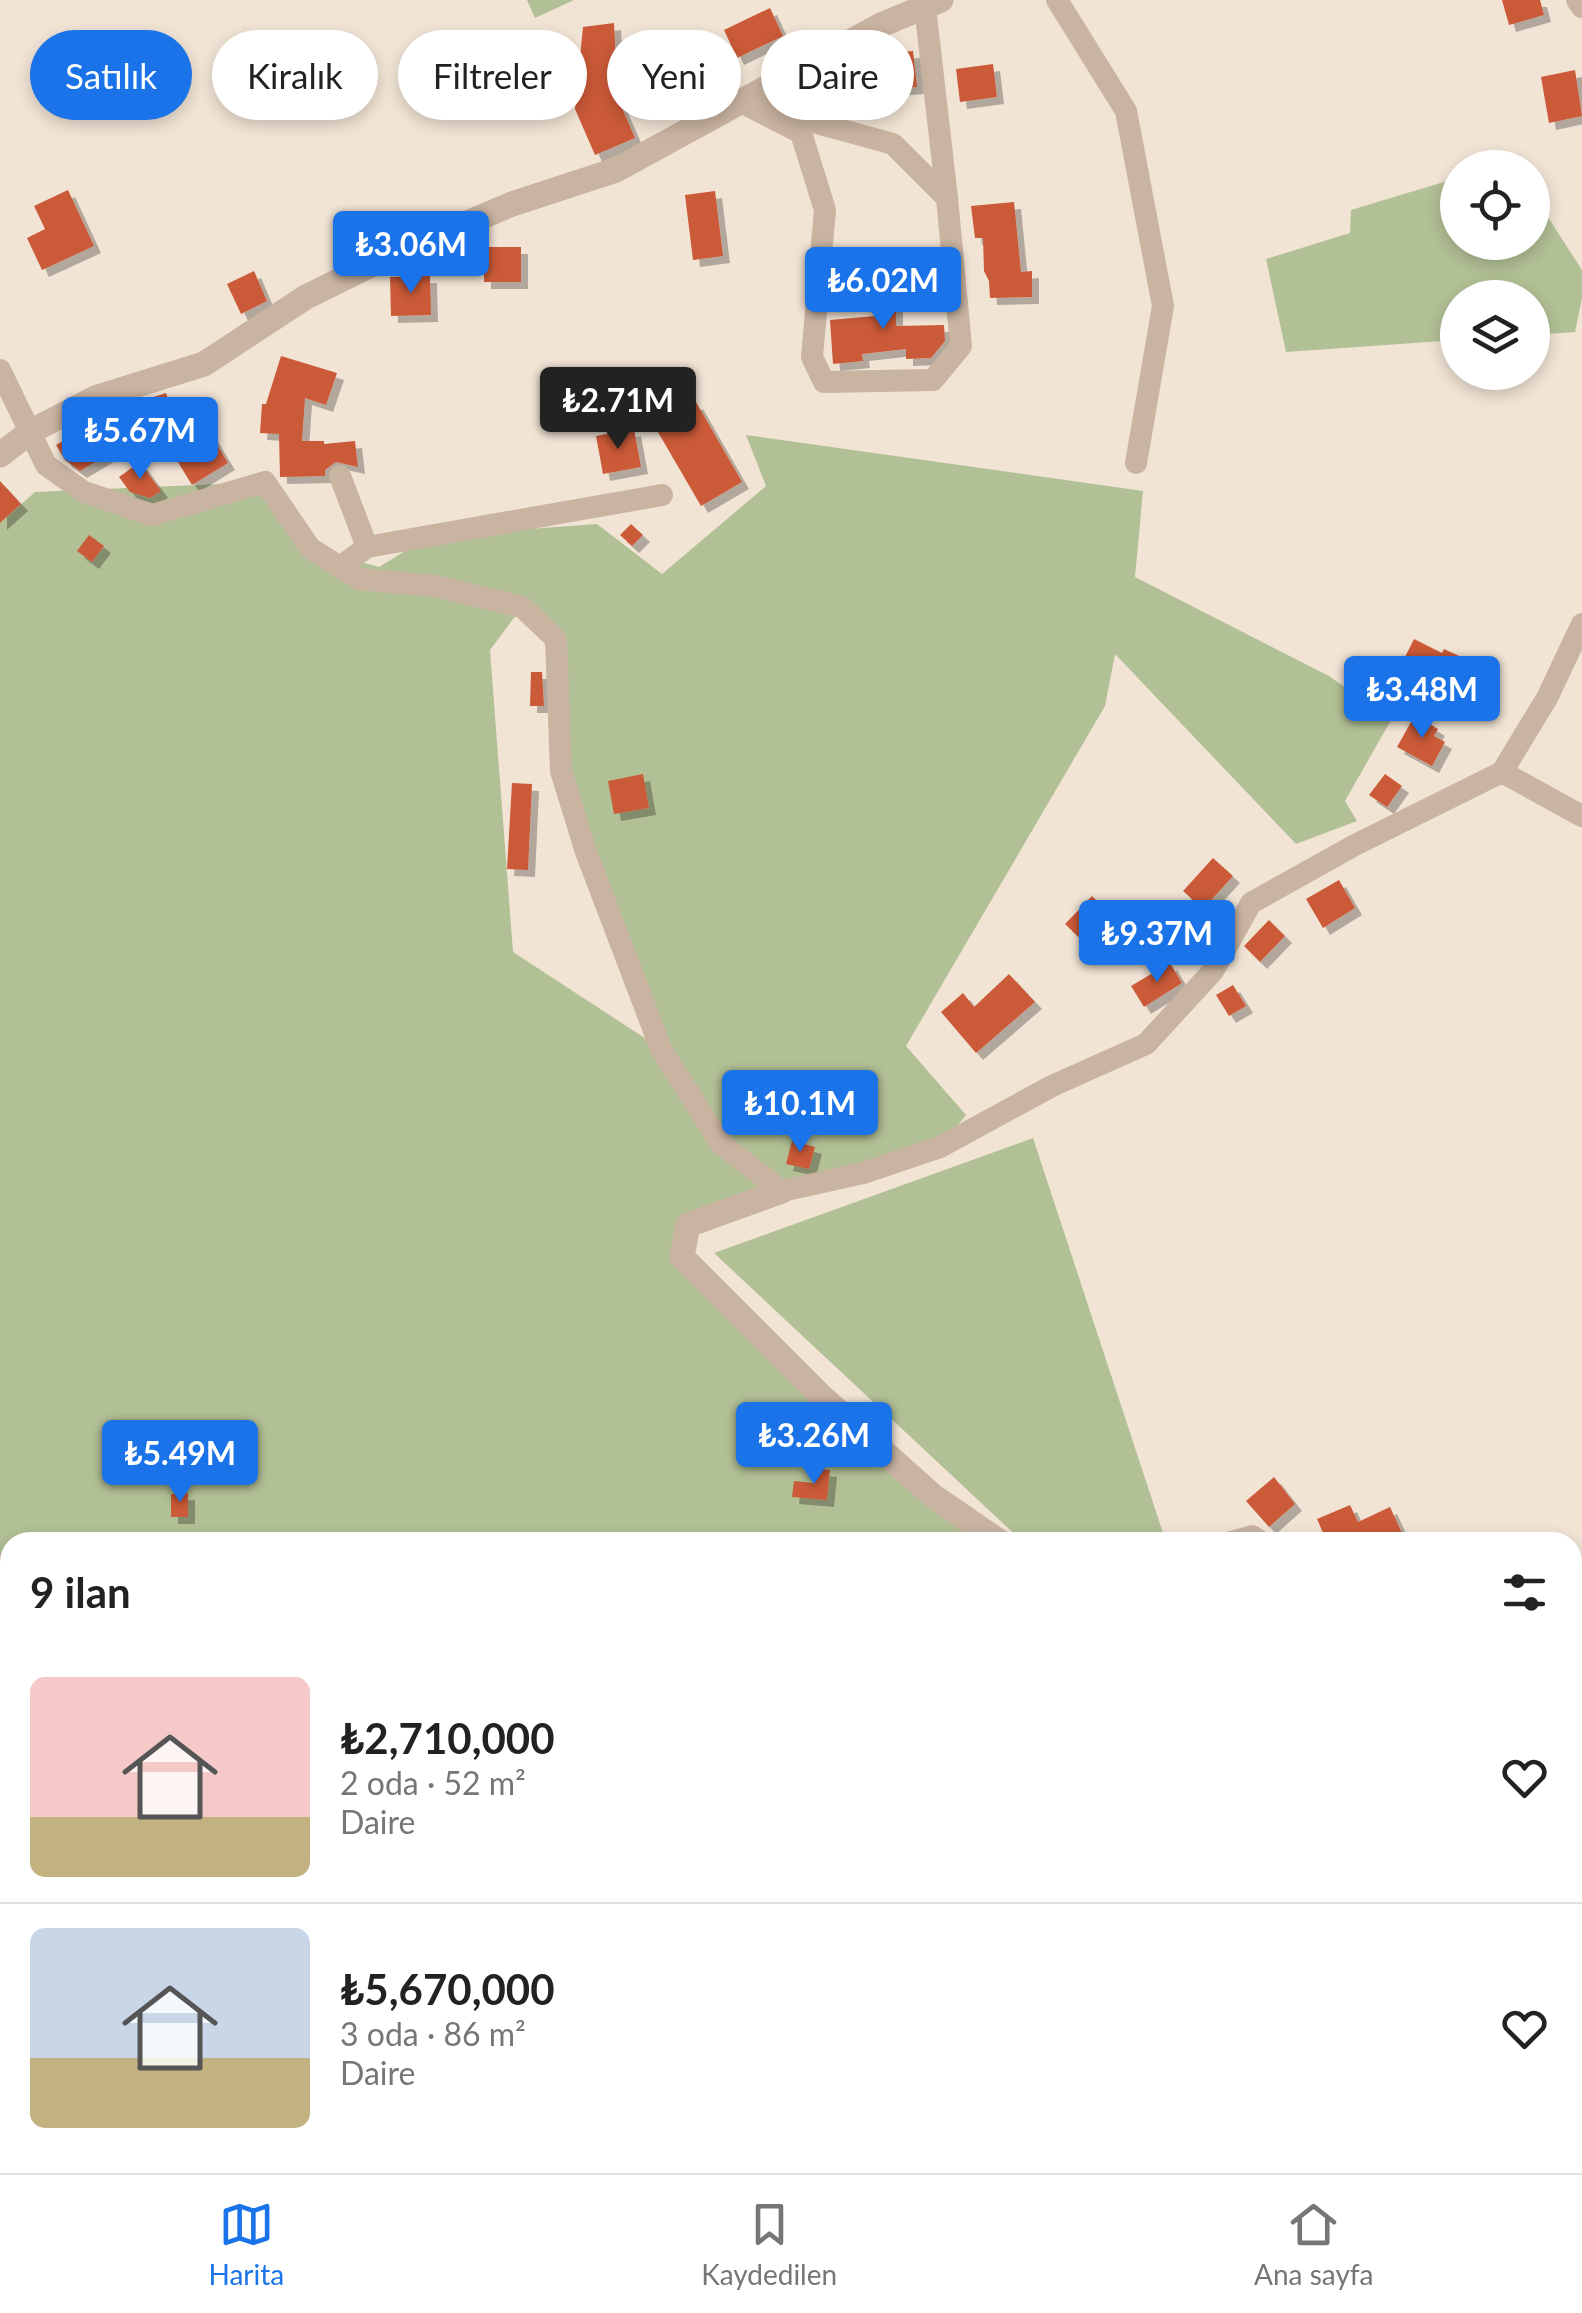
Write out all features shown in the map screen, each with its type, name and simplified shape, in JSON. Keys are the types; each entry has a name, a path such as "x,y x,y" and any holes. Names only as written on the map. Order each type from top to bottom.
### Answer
{"street":[{"path":"1057,0 1126,111 1163,306 1136,463"},
{"path":"1578,0 1582,7"},
{"path":"933,3 961,346 933,380 824,382 812,357 825,210 801,133 741,102 880,25 933,3"},
{"path":"741,102 893,144 947,198"},
{"path":"0,455 30,432 95,398 204,364 306,297 389,256 512,204 616,170 708,120"},
{"path":"0,370 46,464 84,492 152,515 265,482 310,548 359,579 435,586 522,606 556,638 561,770 586,852 661,1050 721,1144 782,1192"},
{"path":"340,476 368,548"},
{"path":"340,567 368,548 662,495"},
{"path":"985,1532 933,1496 820,1395 682,1258 688,1225 782,1192 864,1173 940,1147 1052,1086 1146,1044 1213,971 1251,902 1502,772 1547,698 1582,624"},
{"path":"1502,772 1582,816"}],"green space":[{"path":"527,0 574,0 535,18"},
{"path":"1440,183 1440,260 1550,260 1550,220 1582,270 1582,298 1575,332 1550,334 1550,280 1440,280 1440,341 1286,352 1266,259 1350,233 1351,210"},
{"path":"746,435 1143,491 1135,577 1329,676 1391,720 1345,801 1357,821 1296,844 1115,654 1105,706 906,1046 966,1115 940,1147 782,1191 738,1158 765,1198 688,1225 682,1258 990,1532 0,1532 0,523 35,492 265,482 310,548 379,567 430,536 597,524 662,574 766,486","holes":["522,607 556,639 561,771 660,1048 513,952 490,650"]},
{"path":"1033,1138 1163,1532 1012,1532 714,1253"}],"building":[{"path":"1502,0 1540,0 1544,15 1509,25"},
{"path":"770,8 780,30 761,30 761,47 741,56 741,30 724,30"},
{"path":"614,23 614,30 607,30 607,120 627,120 635,138 595,155 580,120 587,120 587,30 583,27"},
{"path":"993,64 997,97 960,102 956,69"},
{"path":"1575,70 1582,116 1549,123 1541,77"},
{"path":"68,190 94,246 42,270 27,238 45,229 34,206"},
{"path":"715,191 723,256 693,260 685,195"},
{"path":"1014,202 1021,272 1032,271 1032,297 990,298 983,238 975,238 971,206"},
{"path":"484,247 521,247 521,282 484,282"},
{"path":"254,271 267,301 241,314 227,284"},
{"path":"430,276 431,315 391,316 390,277"},
{"path":"875,279 896,279 896,326 944,325 945,341 931,358 906,359 906,349 862,354 863,361 833,364 830,320 875,316"},
{"path":"281,356 337,373 326,405 305,398 302,441 355,441 358,467 336,462 325,470 325,476 280,477 279,434 260,433 262,404 266,404"},
{"path":"166,393 184,445 208,430 228,463 192,485 162,436 154,439 141,401"},
{"path":"696,402 742,482 701,506 655,427"},
{"path":"93,424 110,453 80,471 65,460 56,445"},
{"path":"634,429 641,467 603,474 596,436"},
{"path":"140,462 161,491 150,498 130,492 119,477"},
{"path":"0,481 21,504 0,523"},
{"path":"631,524 643,535 632,546 620,535"},
{"path":"89,535 104,546 92,562 77,551"},
{"path":"1414,639 1470,661 1452,704 1394,679"},
{"path":"531,672 542,672 544,706 530,706"},
{"path":"1415,715 1438,729 1434,736 1445,742 1432,766 1397,747"},
{"path":"643,774 649,808 614,814 608,781"},
{"path":"1385,774 1402,786 1387,807 1369,795"},
{"path":"512,783 532,784 528,870 507,869"},
{"path":"1213,858 1233,876 1203,909 1183,891"},
{"path":"1339,880 1355,908 1323,928 1306,899"},
{"path":"1092,896 1118,922 1091,949 1065,924"},
{"path":"1142,909 1165,929 1154,943 1148,938 1137,953 1118,938"},
{"path":"1269,920 1285,936 1260,962 1244,946"},
{"path":"1170,963 1182,983 1144,1007 1131,986"},
{"path":"1009,974 1035,1002 976,1053 941,1012 963,993 974,1007"},
{"path":"1233,985 1246,1006 1229,1016 1216,995"},
{"path":"792,1141 815,1147 809,1169 786,1164"},
{"path":"815,1469 830,1470 827,1500 792,1497 794,1481 813,1483"},
{"path":"1274,1477 1295,1504 1269,1527 1246,1501"},
{"path":"188,1493 188,1517 171,1517 171,1494"},
{"path":"1350,1505 1358,1522 1390,1507 1402,1532 1323,1532 1317,1519"}]}
